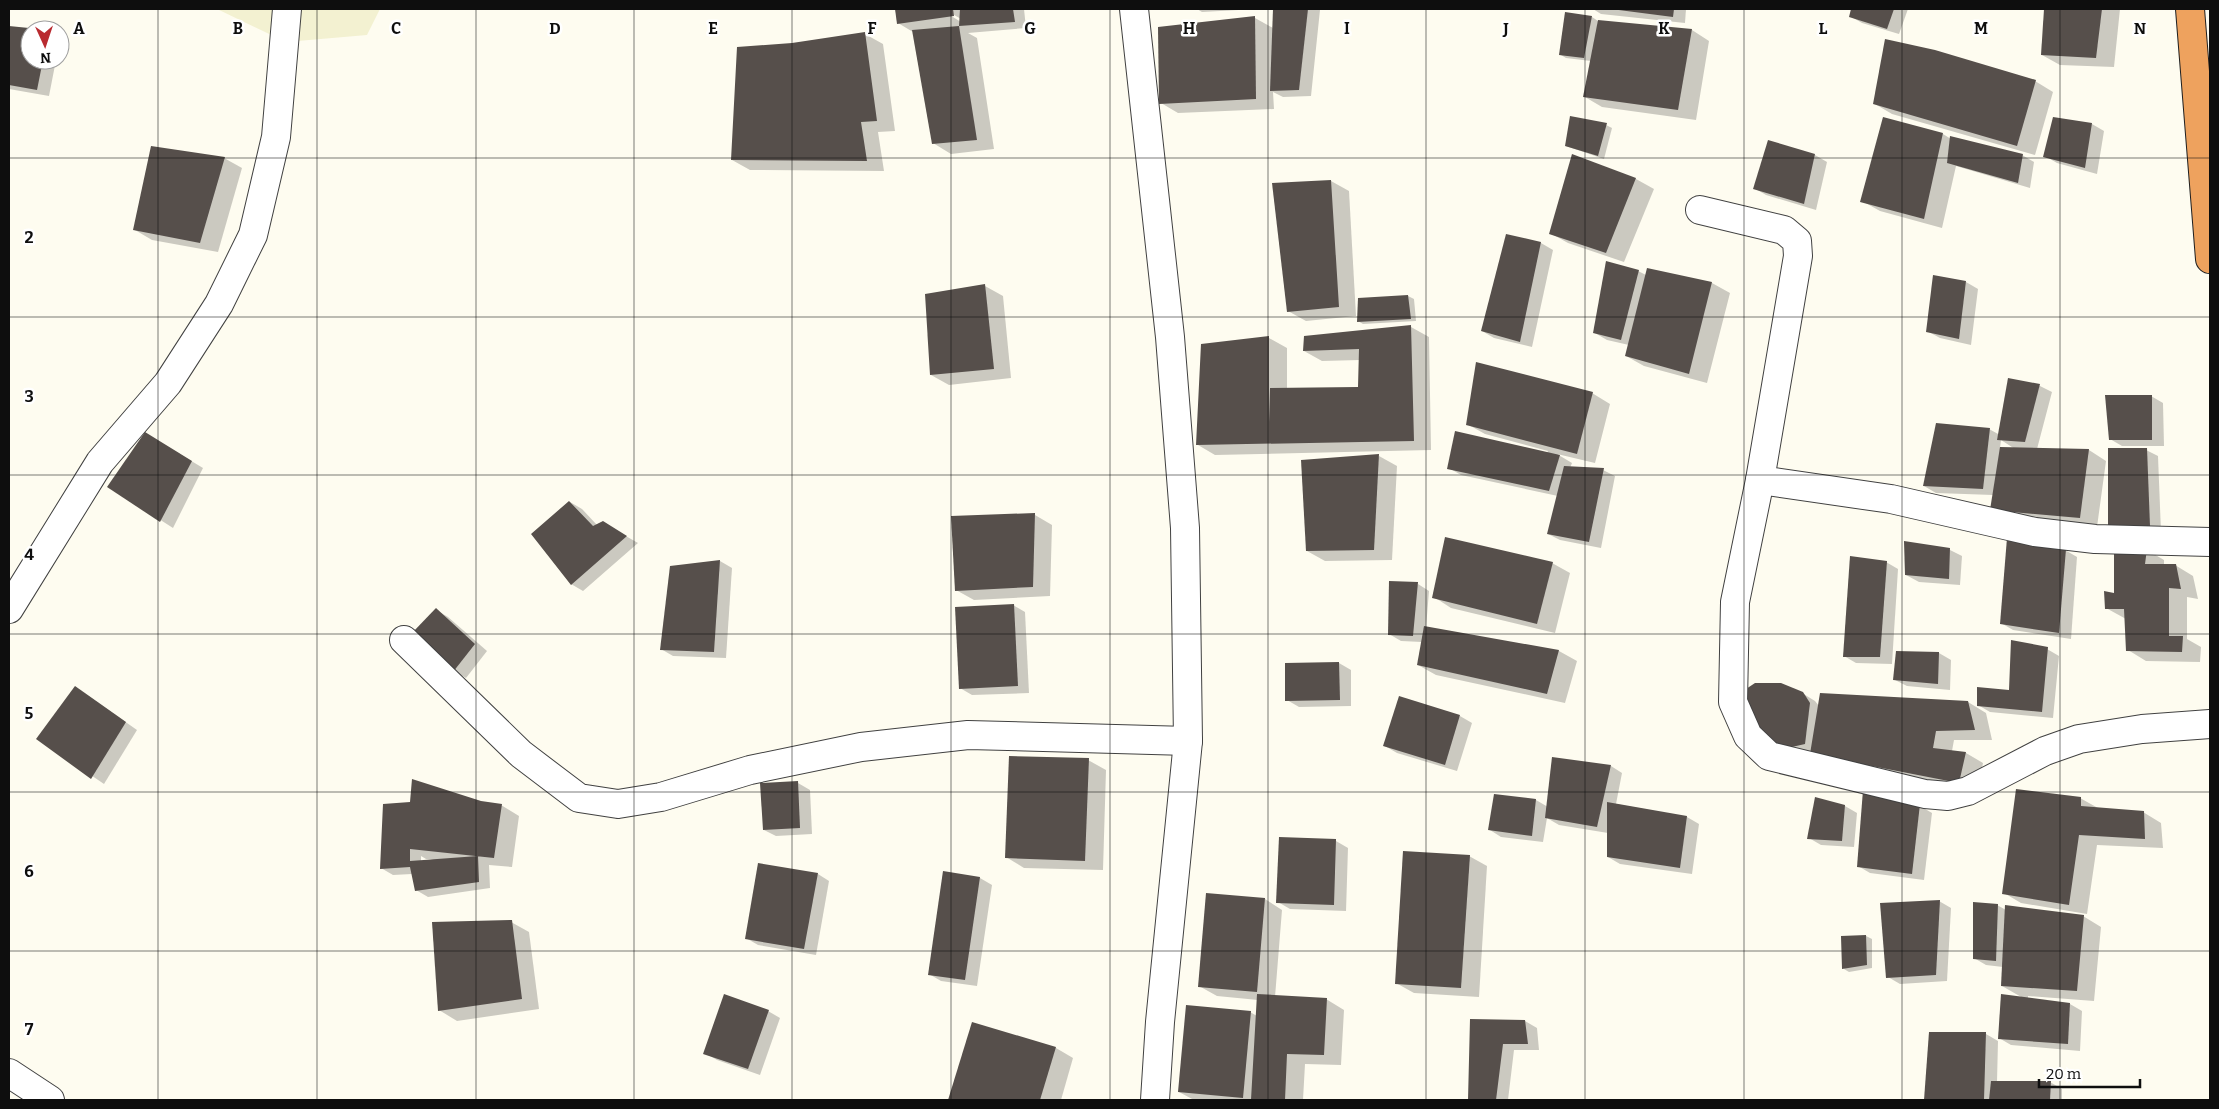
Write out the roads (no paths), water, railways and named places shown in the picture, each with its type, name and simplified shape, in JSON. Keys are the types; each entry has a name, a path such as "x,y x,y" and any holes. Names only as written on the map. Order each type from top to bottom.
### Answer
{"highway":[{"path":"2190,9 2210,259"}],"street":[{"path":"9,609 100,462 168,383 219,304 253,235 276,136 287,9"},
{"path":"1134,9 1170,337 1184,509 1188,741 1160,1022 1155,1100"},
{"path":"1700,210 1784,230 1797,241 1798,256 1760,480 1736,602 1733,702 1748,736 1769,756 1924,794 1948,796 1968,791 2045,751 2079,740 2142,729 2210,724"},
{"path":"1760,480 1891,499 2035,532 2095,539 2210,542"},
{"path":"404,640 521,754 579,798 618,804 661,797 750,770 861,747 968,735 1188,741"},
{"path":"9,1073 50,1100"}]}
